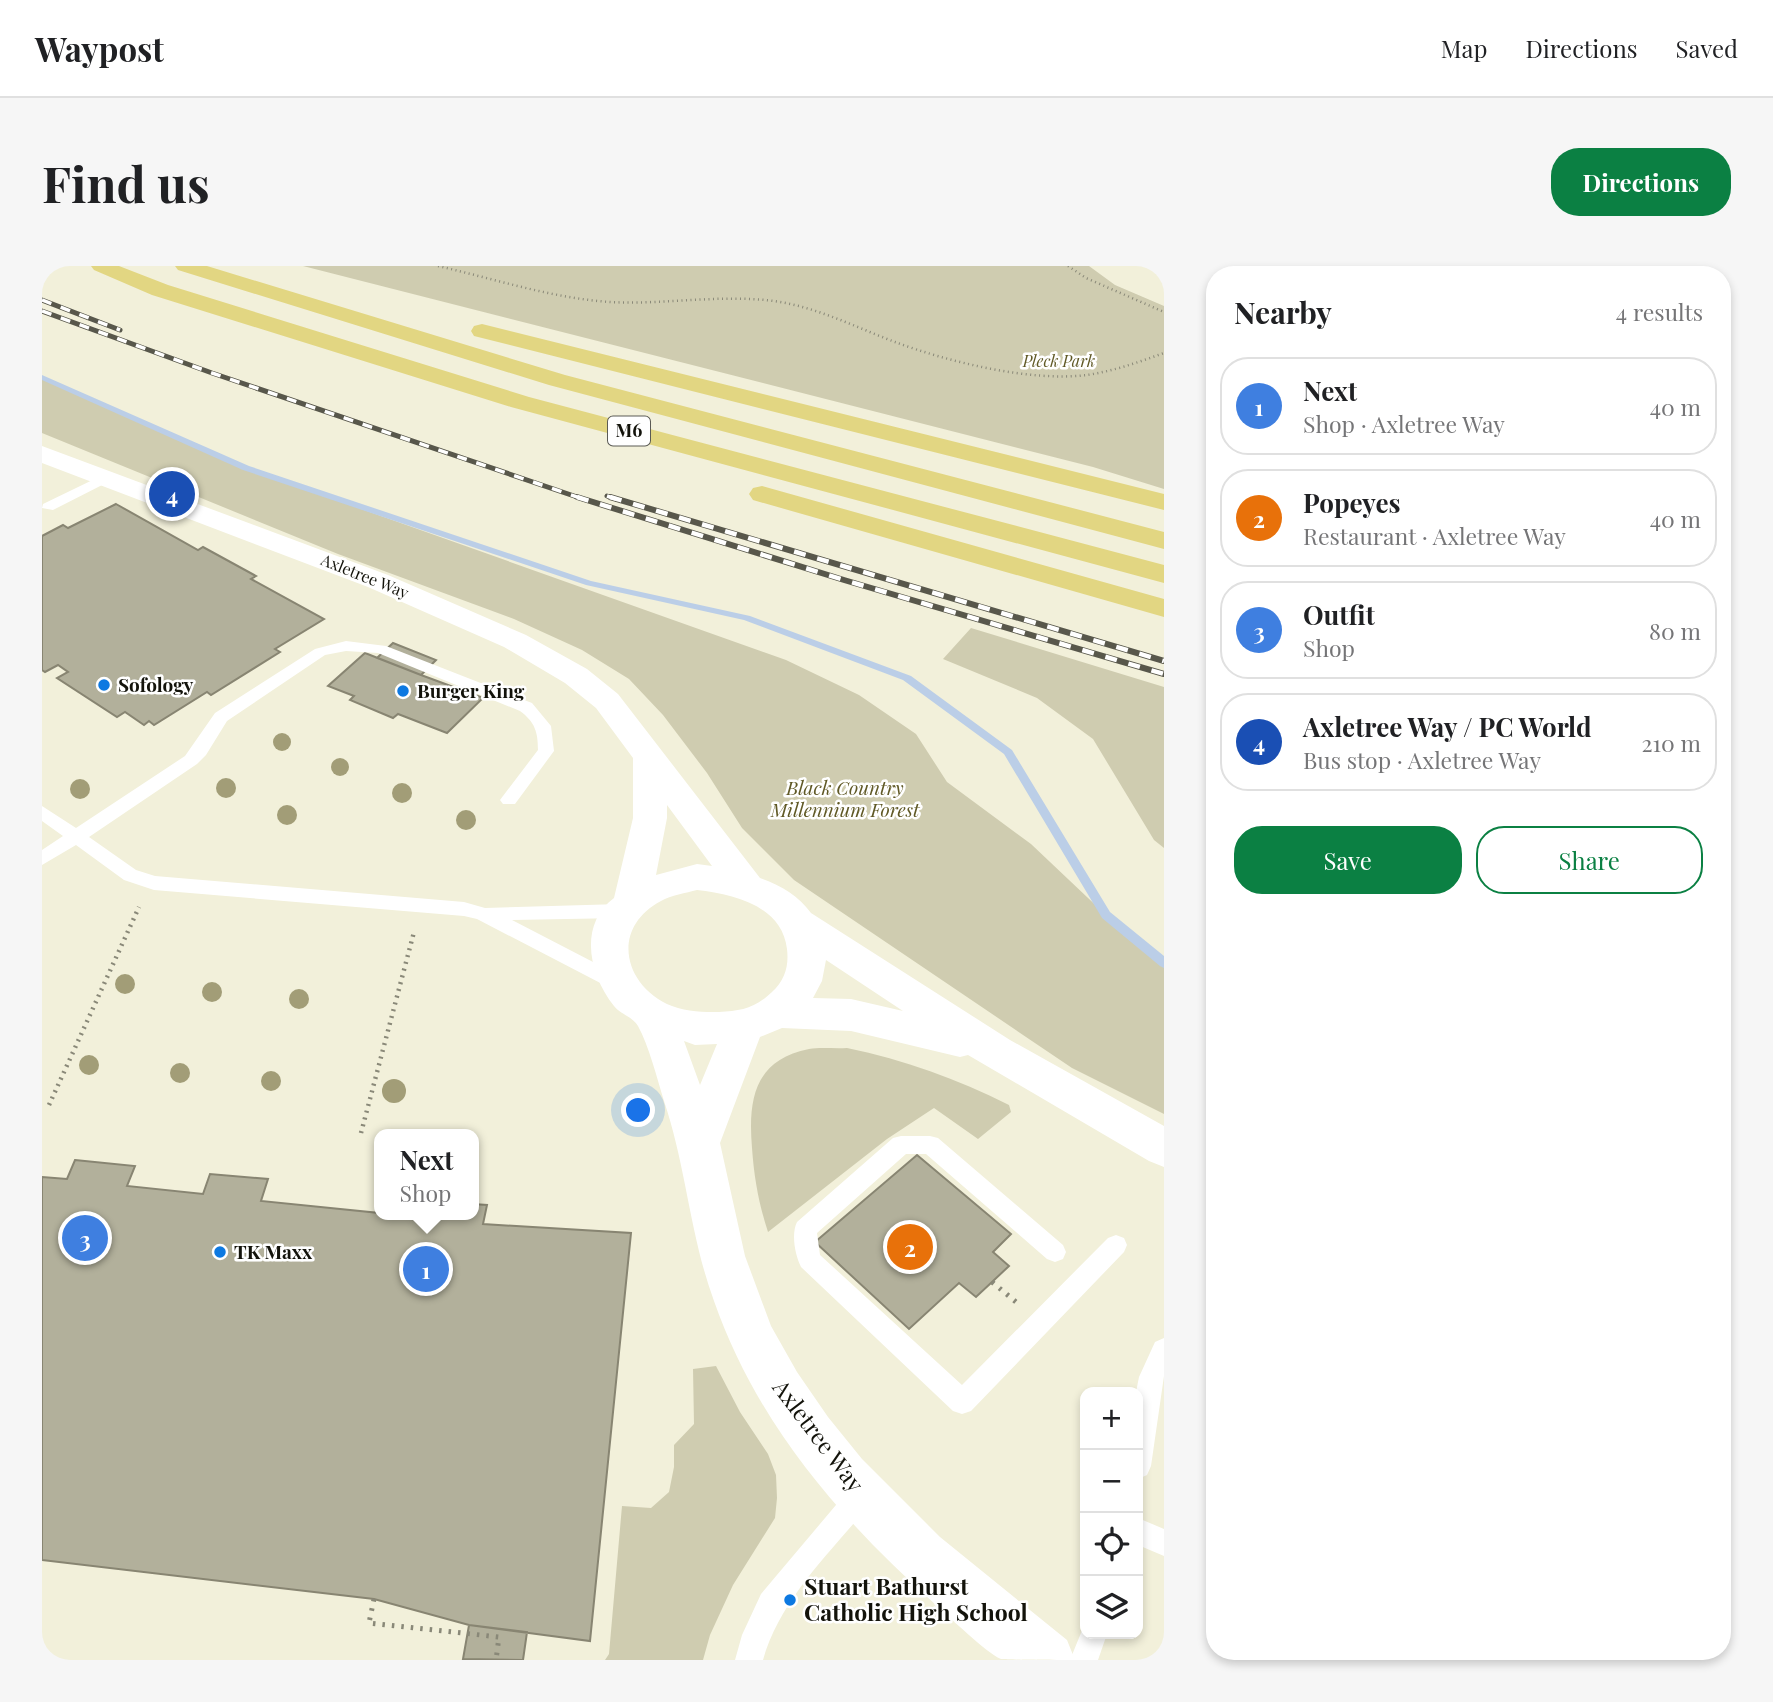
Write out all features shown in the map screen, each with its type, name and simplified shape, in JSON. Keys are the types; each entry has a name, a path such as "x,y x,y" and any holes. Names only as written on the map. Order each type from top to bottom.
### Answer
{"highway":[{"name":"M6","path":"101,266 160,290 520,402 1164,574"},
{"name":"M6","path":"189,267 557,380 1164,541"},
{"path":"189,267 476,330 1164,502"},
{"path":"160,290 369,374 502,420 661,465"},
{"path":"740,488 1164,608"}],"street":[{"name":"Axletree Way","path":"42,454 378,580 514,641 576,676 607,701 746,884"},
{"path":"649,759 650,818 626,906 609,933 607,957 615,982 632,1001 655,1017 693,1028 713,1030 760,1020 852,1014 996,1052"},
{"path":"626,906 651,888 685,879 722,878 746,884 784,907 798,923 996,1052 1164,1148"},
{"path":"698,1143 760,1020 797,993 807,971 807,946 798,923"},
{"name":"Axletree Way","path":"655,1017 698,1143 715,1226 730,1279 753,1340 776,1383 814,1438 861,1494 924,1559 1047,1660"}],"lane":[{"path":"48,506 105,478"},
{"path":"42,859 191,760 200,751 212,727 221,717 252,695 320,652 346,646 381,649 526,707 544,724 546,751 543,759 509,800"},
{"path":"42,812 130,875 154,883 464,909 482,914 615,982"},
{"path":"482,914 626,906"},
{"path":"1055,1252 930,1145 901,1145 805,1229 809,1260 962,1402 1116,1245"},
{"path":"1140,1450 1151,1377 1164,1350"},
{"path":"749,1660 756,1635 771,1604 861,1494"},
{"path":"1143,1533 1164,1543"},
{"path":"1084,1660 1091,1639"}],"path":[{"path":"438,266 607,302 674,303 739,299 785,303 820,312 920,351 1063,376 1093,374 1164,353"},
{"path":"1069,266 1086,278 1164,312"},
{"path":"49,1105 143,899 154,883"},
{"path":"361,1133 422,904"},
{"path":"374,1599 369,1623 499,1637 496,1660"}],"green space":[{"name":"Pleck Park","path":"303,266 1089,266 1115,285 1164,306 1164,489 1093,467"},
{"name":"Black Country Millennium Forest","path":"42,377 246,468 786,660 859,695 916,734 947,782 1031,844 1106,915 1164,963 1164,1114 1072,1068 794,880 742,828 707,773 663,715 629,679 582,650 514,619 338,554 42,433"},
{"path":"971,628 1164,687 1164,848 1154,840 1093,739 1037,698 943,659"},
{"path":"814,1048 847,1048 910,1064 950,1079 1009,1105 1011,1112 978,1139 934,1108 887,1139 768,1232 757,1191 752,1148 751,1114 758,1085 776,1062 791,1054"},
{"path":"716,1366 740,1412 768,1454 776,1475 775,1518 733,1585 710,1635 703,1660 605,1660 609,1654 622,1506 651,1508 669,1492 674,1467 674,1445 694,1424 693,1369"}],"building":[{"path":"116,504 198,550 203,547 256,576 251,579 324,619 275,649 280,652 211,695 207,692 154,725 149,721 144,725 125,712 117,717 57,678 68,672 58,665 45,672 42,670 42,536 63,525 68,528"},
{"path":"393,643 436,660 421,675 377,658"},
{"name":"Burger King","path":"365,653 483,698 447,733 398,714 393,718 350,700 354,696 328,686"},
{"path":"917,1155 1011,1234 993,1252 1009,1266 976,1297 959,1283 909,1329 815,1242"},
{"path":"75,1160 135,1166 127,1186 203,1194 210,1174 268,1179 261,1201 374,1212 374,1220 479,1220 479,1204 487,1205 483,1224 631,1233 590,1641 469,1625 374,1599 42,1560 42,1177 67,1179"},
{"path":"469,1625 527,1632 523,1660 463,1659"}],"waterway":[{"path":"42,377 246,468 589,583 747,618 907,678 1008,752 1106,915 1164,963"}],"railway":[{"path":"42,300 120,330"},
{"path":"42,311 212,373 578,497"},
{"path":"578,497 844,580 1164,674"},
{"path":"578,497 583,499"},
{"path":"610,497 1164,661"},
{"path":"610,497 616,499"}],"place":[{"name":"Axletree Way / PC World","path":"172,494"},
{"name":"Sofology","path":"104,685"},
{"name":"Burger King","path":"403,691"},
{"name":"Outfit","path":"85,1238"},
{"name":"Popeyes","path":"910,1247"},
{"name":"TK Maxx","path":"220,1252"},
{"name":"Next","path":"426,1269"},
{"name":"Stuart Bathurst Catholic High School","path":"790,1600"}]}
